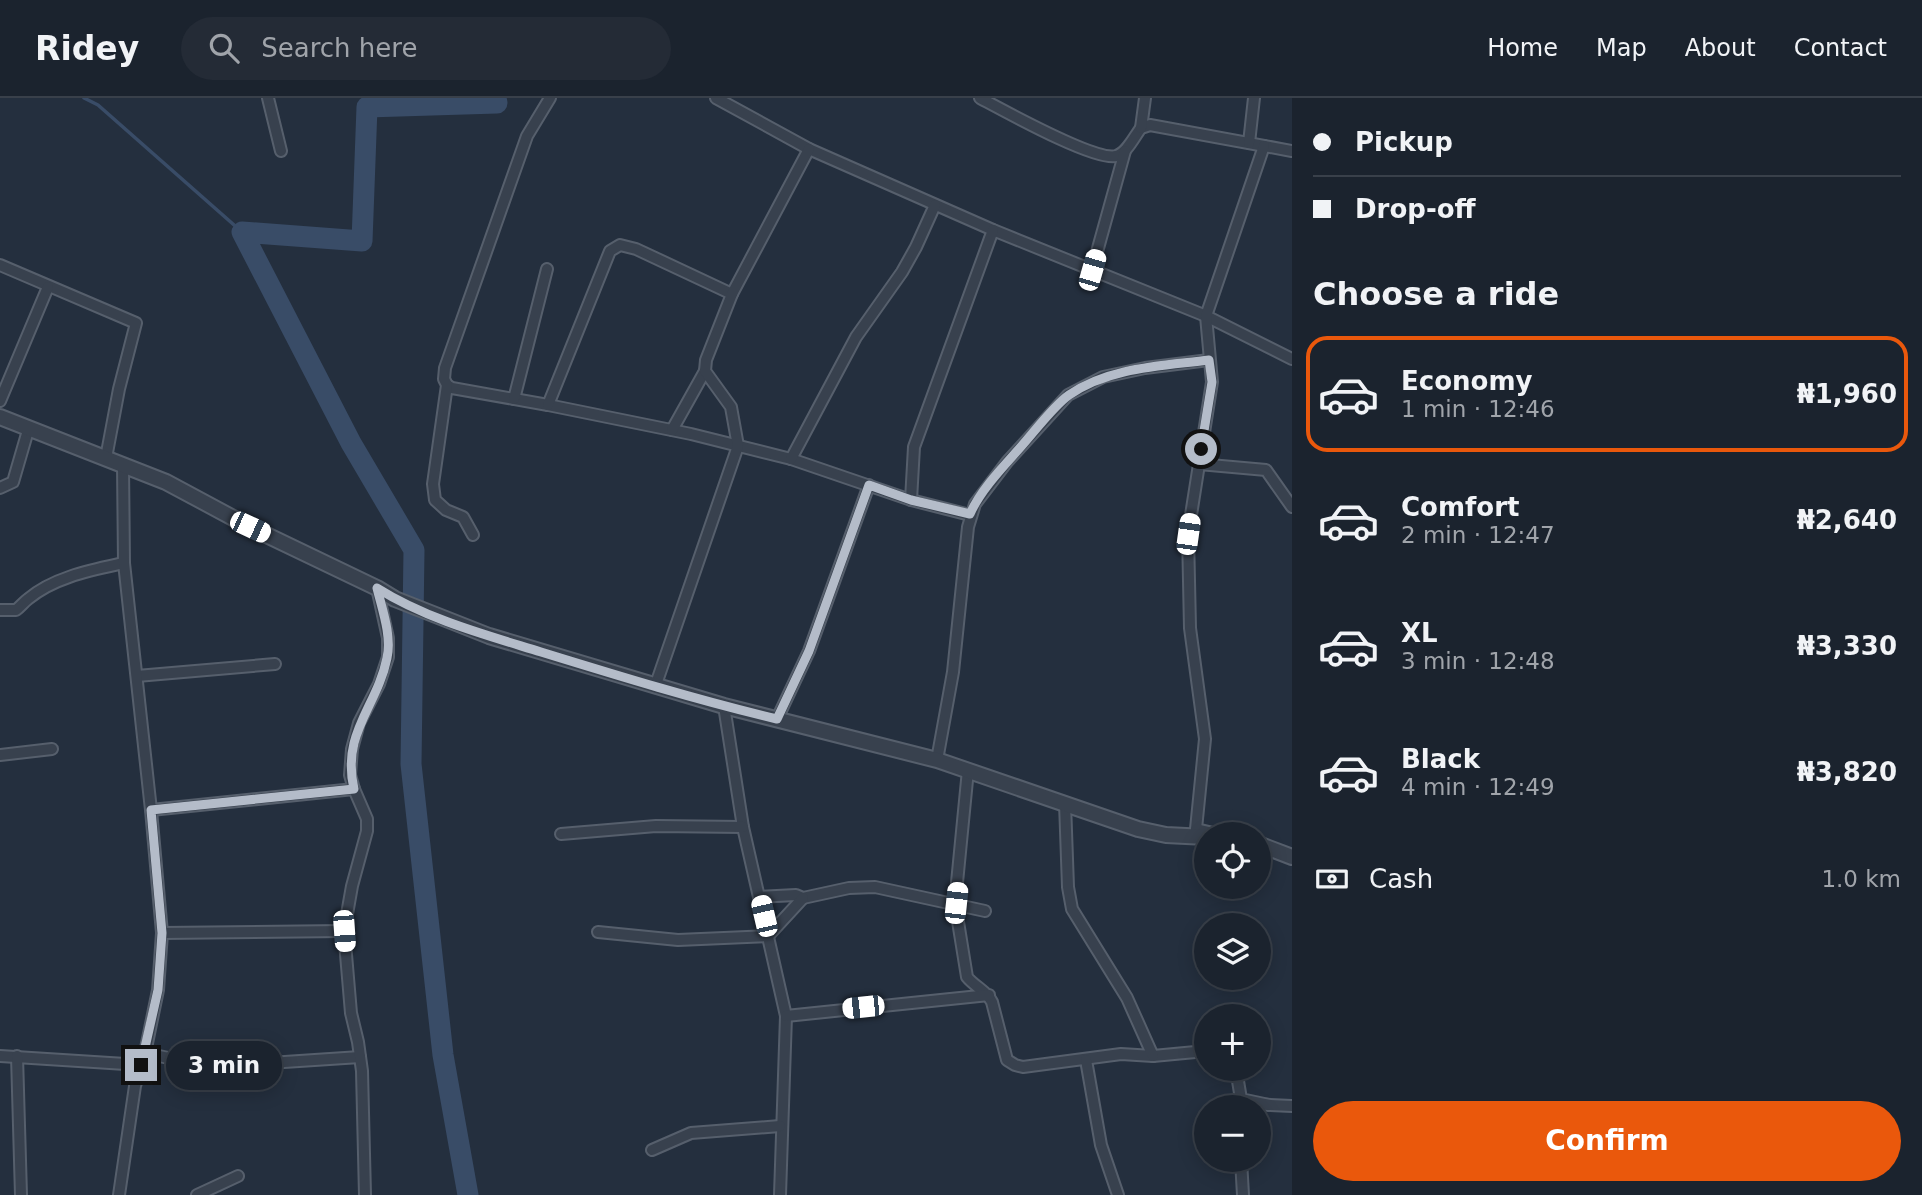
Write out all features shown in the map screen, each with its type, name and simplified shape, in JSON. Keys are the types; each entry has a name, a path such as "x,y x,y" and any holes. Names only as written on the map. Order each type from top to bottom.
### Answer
{"street":[{"path":"268,98 281,150"},
{"path":"550,98 527,136 513,172 445,368 444,380 447,385 672,430 791,459 911,500 970,514"},
{"path":"716,98 810,149 993,230 1206,316 1292,359"},
{"path":"980,98 1037,128 1105,156 1117,156 1125,151"},
{"path":"1092,270 1125,151 1140,128 1145,98"},
{"path":"1250,143 1254,98"},
{"path":"1140,128 1150,125 1292,151"},
{"path":"1197,822 1205,739 1191,628 1188,534 1212,382 1206,316 1264,146"},
{"path":"672,430 705,371 706,360 732,294 810,149"},
{"path":"791,459 856,337 902,272 936,205"},
{"path":"911,500 914,447 993,230"},
{"path":"548,405 610,251 620,245 636,249 732,294"},
{"path":"0,265 136,323 119,389 106,458"},
{"path":"514,399 547,270"},
{"path":"0,401 48,287"},
{"path":"937,760 953,672 970,514 975,504 1007,463 1068,395 1103,377 1145,368 1209,360"},
{"path":"655,687 738,446 731,407 705,371"},
{"path":"447,385 433,484 435,500 446,510 463,517 473,535"},
{"path":"0,417 166,482 395,599 489,636 655,687 937,760 1138,829 1166,835 1194,836"},
{"path":"0,488 13,482 29,427"},
{"path":"1199,464 1266,470 1292,507"},
{"path":"119,1195 135,1086 158,990 162,933 124,563 123,465"},
{"path":"777,719 809,651 869,485"},
{"path":"0,610 16,610 29,598 55,584 82,573 124,563"},
{"path":"365,1195 360,1057 351,1013 344,931 352,886 367,831 367,819 351,775 352,749 359,723 379,684 388,657 388,638 377,588"},
{"path":"137,676 275,664"},
{"path":"724,706 743,827 786,1016 780,1126 780,1195"},
{"path":"0,755 52,749"},
{"path":"968,770 956,903 967,977 974,986 989,995 1007,1059 1015,1065 1024,1066 1121,1054 1153,1056 1194,1053"},
{"path":"151,810 354,789"},
{"path":"1065,803 1068,887 1072,909 1127,998 1153,1056"},
{"path":"561,834 656,826 743,827"},
{"path":"1271,849 1292,857"},
{"path":"598,932 678,940 768,936 803,898 849,888 875,887 985,911"},
{"path":"759,897 796,895 803,898"},
{"path":"162,933 344,931"},
{"path":"786,1016 989,995"},
{"path":"145,1053 192,1063 241,1064 360,1057"},
{"path":"0,1056 141,1065"},
{"path":"17,1056 20,1195"},
{"path":"1086,1060 1101,1145 1118,1195"},
{"path":"1271,1105 1292,1106"},
{"path":"652,1150 691,1133 780,1126"},
{"path":"1242,1172 1243,1195"},
{"path":"197,1195 238,1176"}],"waterway":[{"path":"84,98 98,105 242,232"},
{"path":"468,1195 443,1055 411,764 414,550 351,443 242,232 362,241 367,107 497,103 496,98"}],"route":[{"path":"141,1065 158,990 162,933 151,810 354,789 351,775 352,749 359,723 379,684 388,657 388,638 377,588 395,599 489,636 655,687 777,719 809,651 869,485 911,500 970,514 1007,463 1068,395 1103,377 1145,368 1209,360 1212,382 1201,449"}]}
